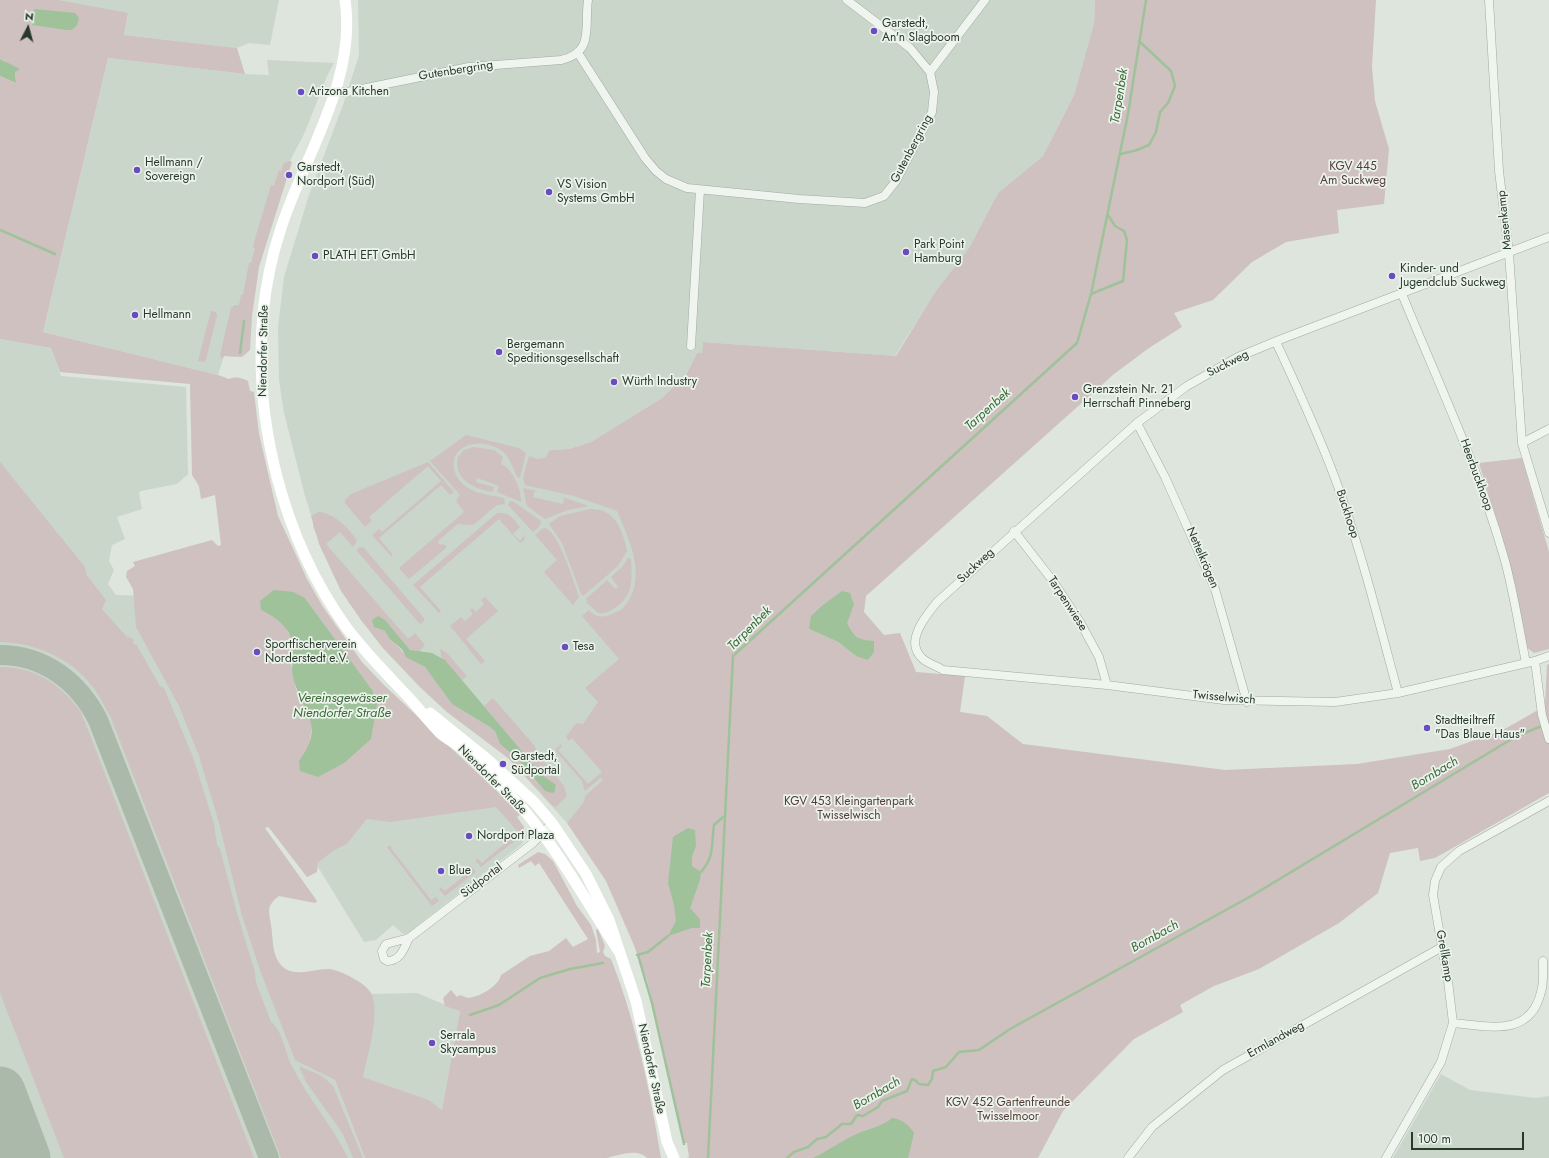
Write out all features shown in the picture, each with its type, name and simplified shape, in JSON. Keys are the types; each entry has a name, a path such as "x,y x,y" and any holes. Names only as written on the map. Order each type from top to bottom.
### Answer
{"main road":[{"name":"Niendorfer Straße","path":"345,0 347,10 344,51 334,92 281,226 270,268 263,323 262,368 265,413 272,451 289,513 315,576 347,628 370,657 440,732 466,753 523,810 542,834 577,884 618,950"},
{"name":"Niendorfer Straße","path":"410,699 487,759 517,786 552,823 586,874 609,920 636,1001 667,1142 674,1158"},
{"name":"Niendorfer Straße","path":"665,1158 667,1142"}],"street":[{"path":"578,53 584,45 588,0"},
{"name":"Gutenbergring","path":"334,92 347,92 469,67 561,60 571,58 578,53 642,154 656,171 676,184 700,190 865,203 884,196 896,181 932,112 934,92 930,72 910,48 847,0"},
{"path":"930,72 985,0"},
{"name":"Masenkamp","path":"1488,0 1499,171 1509,253 1522,443 1549,533"},
{"path":"691,346 700,190"},
{"name":"Suckweg","path":"916,636 924,618 937,602 1137,423 1187,386 1238,357 1549,237"},
{"name":"Heerbuckhoop","path":"1402,294 1470,454 1487,503 1504,556 1526,663"},
{"name":"Buckhoop","path":"1276,342 1302,398 1340,491 1367,578 1398,693"},
{"name":"Nettelkrögen","path":"1137,423 1165,477 1215,589 1247,702"},
{"path":"1522,443 1549,429"},
{"name":"Tarpenwiese","path":"1014,532 1053,581 1080,622 1099,657 1107,685"},
{"name":"Twisselwisch","path":"916,636 917,650 923,659 943,670 1107,685 1247,702 1335,702 1398,693 1535,661 1549,656"},
{"path":"1535,661 1542,715 1548,736"},
{"name":"Grellkamp","path":"1386,1158 1441,1062 1453,1023 1448,981 1433,895 1435,881 1441,867 1459,851 1549,801"},
{"name":"Südportal","path":"409,938 532,843 552,823"},
{"name":"Ermlandweg","path":"1128,1158 1152,1127 1223,1070 1442,947"},
{"path":"1453,1023 1502,1028 1514,1026 1525,1020 1536,1006 1542,992 1543,961"}],"shaded area":[{"path":"59,0 279,0 270,45 249,43 237,48 124,35 128,14"},
{"path":"358,0 1095,0 1094,23 1074,95 1043,156 998,193 969,248 935,292 895,356 703,342 702,353 697,353 686,375 662,398 591,442 569,449 550,450 615,503 641,552 612,778 600,794 567,823 508,758 447,712 421,688 383,648 361,620 334,576 313,527 313,521 305,496 284,413 279,380 278,327 284,277 309,195 343,105 359,55"},
{"path":"108,58 245,74 269,75 267,60 334,63 327,76 305,132 287,164 234,357 224,356 218,375 43,332"},
{"path":"0,339 51,348 61,376 186,387 188,474 177,484 141,491 139,493 142,509 117,517 125,539 112,545 109,561 114,570 108,584 116,595 147,596 299,1061 335,1080 365,1158 0,1158"},
{"path":"497,801 528,834 522,844 408,933 403,934 393,925 376,940 364,942 318,867 318,863 333,851 347,844 367,819"},
{"path":"417,993 460,1011 442,1111 429,1100 362,1077 374,1011 371,994"},
{"path":"1441,1074 1470,1090 1536,1098 1549,1096 1549,1158 1393,1158"}],"green space":[{"path":"0,0 59,0 128,13 124,35 237,48 245,74 108,58 43,332 229,379 239,378 248,381 250,391 254,392 259,434 278,516 307,579 323,607 362,662 384,685 502,796 520,815 517,817 524,827 524,834 481,867 475,860 478,859 482,863 518,832 496,807 390,822 367,819 347,844 333,851 318,863 317,872 307,877 270,829 268,827 265,828 317,901 315,903 279,896 270,906 269,909 274,948 278,961 289,971 302,972 329,969 346,974 364,985 371,993 375,1011 372,1035 363,1077 429,1100 442,1110 460,1011 445,1006 443,998 451,990 457,997 460,995 468,998 477,996 488,991 496,984 501,975 530,956 549,951 566,938 573,947 588,939 539,863 535,866 531,861 519,868 518,865 538,852 545,854 553,861 577,906 591,925 596,940 597,953 600,952 596,930 598,929 605,946 603,952 605,956 611,959 635,1032 652,1108 661,1158 647,1158 638,1153 633,1153 607,1158 365,1158 335,1080 295,1060 260,970 241,912 219,823 199,756 179,706 136,627 133,589 126,577 127,571 135,566 133,562 212,540 218,546 221,545 215,495 201,499 199,486 192,475 190,384 60,372 51,348 0,339 0,76 16,83 15,72 5,61 0,59","holes":["305,598 373,691 377,704 299,761 309,748 312,723 305,704 296,689 291,663 293,652 292,639 284,625 276,618"]},
{"path":"1095,0 1376,0 1372,67 1375,101 1389,149 1384,204 1337,210 1339,233 1286,242 1252,262 1213,300 1174,313 1182,327 1149,348 1114,374 866,596 864,612 884,635 900,633 916,672 965,676 960,712 987,716 1023,744 1225,770 1357,764 1450,749 1503,730 1545,706 1547,665 1549,664 1549,793 1435,858 1420,861 1418,848 1390,853 1378,893 1339,923 1259,969 1214,986 1180,1005 1183,1012 1134,1039 1063,1111 1038,1158 687,1158 689,1157 687,1143 684,1143 647,980 633,943 606,881 567,823 584,802 585,796 603,780 600,778 585,791 582,781 555,750 561,744 562,746 558,750 588,784 602,772 572,738 569,741 566,737 576,723 583,724 598,702 585,688 619,659 582,616 589,610 598,616 607,616 623,608 631,596 635,584 636,572 634,560 627,535 617,511 574,496 525,485 523,478 529,456 537,459 545,458 550,450 569,449 591,442 662,398 686,375 697,353 702,353 703,342 896,356 935,292 969,248 998,193 1043,156 1074,95 1094,23","holes":["854,605 846,623 852,633 861,640 856,656 838,642 809,629"]},
{"path":"290,161 292,162 259,267 252,316 250,350 242,357 224,356 222,359 220,355 231,308 235,305 239,305 241,295 243,295 249,263 251,263 255,248 253,247 254,242 271,185 274,186 279,170 281,171 284,163"},
{"path":"211,311 216,312 217,315 206,360 204,362 198,361"},
{"path":"466,435 519,448 526,453 520,478 517,477 505,453 494,446 473,444 464,447 457,453 454,460 454,468 457,476 463,484 476,492 504,498 505,504 497,505 473,525 458,524 439,540 438,544 446,545 446,548 409,579 399,568 464,512 456,501 460,495 430,461"},
{"path":"474,447 494,450 503,457 501,464 509,470 516,480 520,492 521,502 497,492 499,486 477,478 476,482 494,487 493,492 479,489 466,482 458,471 458,457 464,450"},
{"path":"1522,458 1549,552 1549,649 1534,653 1526,647 1507,554 1479,463"},
{"path":"0,462 85,567 86,574 106,600 102,609 127,637 132,638 134,641 133,643 135,645 136,644 160,686 164,688 193,757 214,824 217,845 220,849 255,972 256,983 271,1022 278,1031 298,1078 335,1134 348,1158 281,1158 111,718 95,690 74,667 39,649 26,645 0,642"},
{"path":"428,462 454,492 450,495 441,485 379,538 393,555 391,556 372,535 379,529 382,532 441,481 428,466 369,517 372,521 365,527 345,503 345,500 351,494"},
{"path":"523,488 538,491 534,492 533,497 563,504 564,499 562,497 589,506 568,510 545,519 527,506"},
{"path":"510,501 514,502 541,521 540,526 533,532 508,505"},
{"path":"590,509 602,510 614,518 622,533 627,551 618,566 583,596 562,543 549,524 560,516"},
{"path":"319,512 336,518 357,541 353,547 340,532 326,544 408,639 415,633 425,645 419,652 410,650 385,620 376,628 385,631 403,653 425,667 452,704 495,731 500,744 518,759 545,791 555,792 557,787 542,775 484,706 493,698 534,745 539,756 564,786 567,796 556,807 553,806 508,758 447,712 421,688 383,648 341,591 319,544 311,516"},
{"path":"497,513 508,514 513,519 520,527 513,534 520,541 525,534 524,540 520,543 499,519 420,587 441,611 439,613 413,585"},
{"path":"545,528 556,538 570,570 579,597 573,605 544,572 557,560 535,535"},
{"path":"360,547 364,548 424,618 424,621 420,624 356,550"},
{"path":"628,558 631,559 632,573 629,592 622,602 612,610 605,613 598,613 587,603 586,599 607,580 615,589 618,587 611,577 622,567"},
{"path":"485,597 498,611 466,639 485,661 481,664 450,626 461,617 465,621 473,614 470,610 472,608 476,612 484,604 481,600"},
{"path":"440,649 447,653 467,676 462,680 441,656"},
{"path":"0,667 25,670 46,679 65,693 81,712 254,1158 64,1158 0,993"},
{"path":"390,845 431,900 436,897 439,901 432,906 387,847"},
{"path":"470,865 476,872 445,896 439,889 441,887 445,891 471,870 468,866"},
{"path":"299,1066 322,1076 333,1086 363,1158 353,1158 343,1134 306,1082"}],"water":[{"path":"34,9 75,13 79,18 77,25 72,30 32,25"},
{"path":"0,59 20,69 15,72 16,83 0,76"},
{"name":"Vereinsgewässer Niendorfer Straße","path":"274,590 293,592 305,598 373,691 377,704 371,739 344,763 318,777 300,771 299,761 307,748 311,737 312,727 310,718 293,677 293,645 291,638 284,626 279,621 261,610 260,601"},
{"path":"842,591 850,593 854,605 847,623 852,632 860,639 874,641 874,652 868,660 856,656 838,642 809,629 811,616"},
{"path":"378,616 385,620 410,650 432,653 445,660 542,775 556,785 555,792 552,793 545,791 518,759 500,744 495,731 452,704 425,667 406,657 402,649 390,639 385,631 374,627 372,620"},
{"path":"688,828 695,830 696,846 692,856 692,866 701,872 700,880 690,908 700,919 700,928 692,928 668,936 676,921 674,905 668,883 673,837"},
{"path":"892,1118 905,1123 914,1133 908,1158 813,1158 853,1136 881,1125"}],"waterway":[{"name":"Tarpenbek","path":"708,1158 733,656 1077,343 1091,294 1128,114 1146,0"},
{"name":"Tarpenbek","path":"1121,154 1149,145 1156,132 1160,112 1168,103 1175,86 1171,71 1139,41"},
{"name":"Tarpenbek","path":"1091,294 1123,281 1127,240 1124,231 1115,226 1108,215"},
{"path":"0,230 55,254"},
{"path":"240,353 244,321"},
{"name":"Bornbach","path":"787,1158 794,1152 808,1147 817,1139 826,1137 842,1124 851,1124 857,1115 863,1116 878,1107 882,1101 907,1091 912,1079 919,1084 928,1085 932,1079 933,1071 946,1067 959,1052 979,1050 1010,1029 1253,895 1515,737 1549,723"},
{"path":"701,872 709,861 712,850 714,825 723,817"},
{"path":"637,955 648,952 668,936"},
{"path":"638,955 652,1003 684,1144"},
{"path":"470,1015 499,1005 540,978 570,969 603,963"}],"taxiway":[{"path":"0,655 16,656 31,660 58,673 81,694 98,720 269,1158"}],"runway":[{"path":"0,1092 25,1158"}],"place":[{"name":"Garstedt, An'n Slagboom","path":"874,31"},
{"name":"Arizona Kitchen","path":"301,92"},
{"name":"Hellmann / Sovereign","path":"137,170"},
{"name":"Garstedt, Nordport (Süd)","path":"289,175"},
{"name":"VS Vision Systems GmbH","path":"549,192"},
{"name":"Park Point Hamburg","path":"906,252"},
{"name":"PLATH EFT GmbH","path":"315,256"},
{"name":"Kinder- und Jugendclub Suckweg","path":"1392,276"},
{"name":"Hellmann","path":"135,315"},
{"name":"Bergemann Speditionsgesellschaft","path":"499,352"},
{"name":"Würth Industry","path":"614,382"},
{"name":"Grenzstein Nr. 21 Herrschaft Pinneberg","path":"1075,397"},
{"name":"Tesa","path":"565,647"},
{"name":"Sportfischerverein Norderstedt e.V.","path":"257,652"},
{"name":"Stadtteiltreff \"Das Blaue Haus\"","path":"1427,728"},
{"name":"Garstedt, Südportal","path":"503,764"},
{"name":"Nordport Plaza","path":"469,836"},
{"name":"Blue","path":"441,871"},
{"name":"Serrala Skycampus","path":"432,1043"}],"park label":[{"name":"KGV 445 Am Suckweg","path":"1353,174"},
{"name":"KGV 453 Kleingartenpark Twisselwisch","path":"849,809"},
{"name":"KGV 452 Gartenfreunde Twisselmoor","path":"1008,1110"}]}
